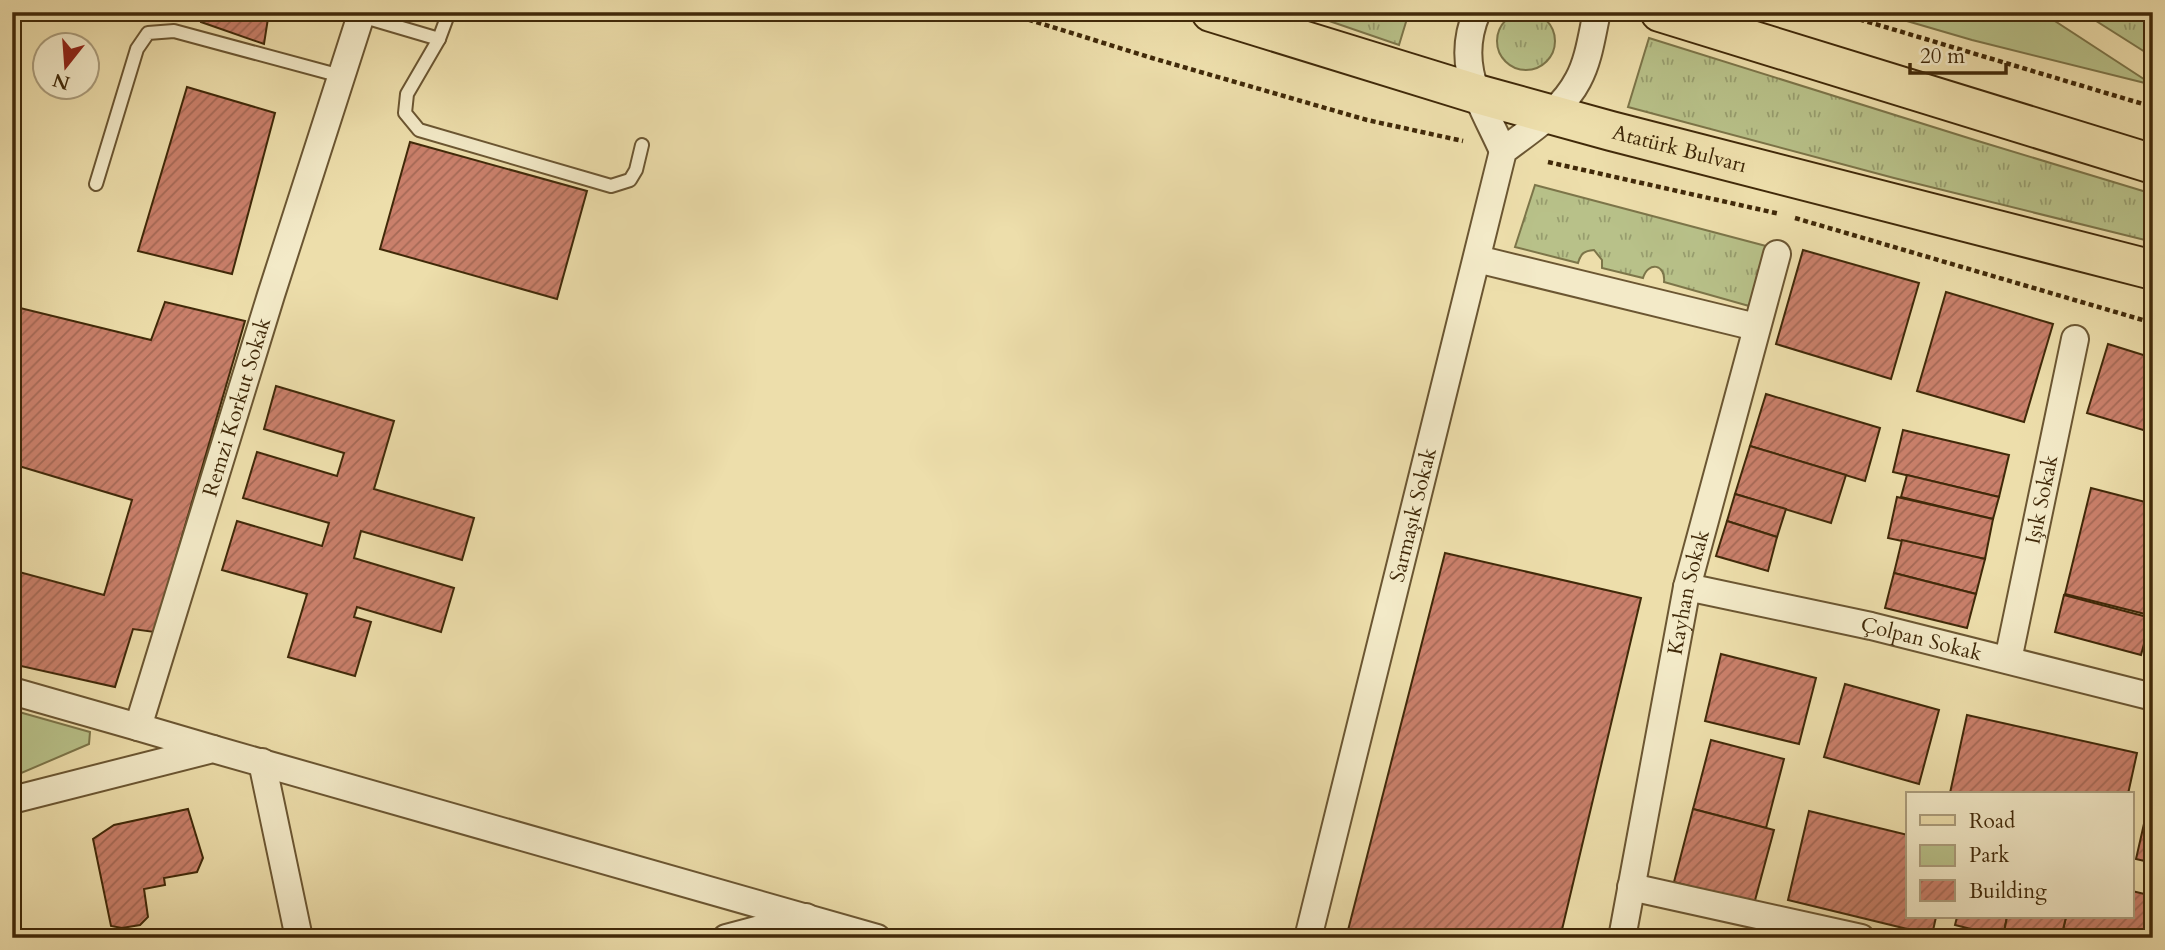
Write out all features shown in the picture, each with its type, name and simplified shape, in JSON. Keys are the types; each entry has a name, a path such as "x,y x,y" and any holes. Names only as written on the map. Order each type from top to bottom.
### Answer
{"main road":[{"name":"Atatürk Bulvarı","path":"1211,12 1477,94 1611,131 2153,270"},
{"path":"1660,12 2153,164"}],"street":[{"path":"1477,12 1470,28 1467,47 1468,70 1503,151 1552,113 1569,94 1579,79 1597,12"},
{"name":"Remzi Korkut Sokak","path":"138,727 361,14"},
{"name":"Sarmaşık Sokak","path":"1308,938 1503,151"},
{"name":"Kayhan Sokak","path":"1622,938 1687,587 1777,254"},
{"path":"1477,259 1756,327"},
{"name":"Işık Sokak","path":"2008,660 2075,339"},
{"name":"Çolpan Sokak","path":"1687,587 1871,626 2153,697"},
{"path":"12,691 877,938"},
{"path":"12,800 213,749"},
{"path":"262,762 299,938"},
{"path":"1631,887 1861,938"},
{"path":"726,938 806,918"}],"lane":[{"path":"449,12 439,39 407,94 405,113 419,130 611,186 630,180 636,170 642,145"},
{"path":"361,14 439,39"},
{"path":"96,184 137,49 148,33 174,31 341,76"}],"path":[{"path":"1004,12 1367,120 1463,141"},
{"path":"1835,12 2153,107"},
{"path":"1548,162 1787,216 2153,323"}],"green space":[{"path":"1303,12 1409,12 1399,45"},
{"path":"1520,12 1532,12 1547,20 1555,35 1555,47 1547,62 1532,70 1520,70 1505,62 1497,47 1497,35 1505,20"},
{"path":"1876,12 2041,12 2153,85 1972,40"},
{"path":"2082,12 2153,12 2153,57"},
{"path":"1649,38 2153,194 2153,242 1894,178 1628,107"},
{"path":"1535,185 1766,246 1749,306 1664,282 1660,268 1652,267 1643,278 1602,268 1602,260 1594,250 1583,253 1578,263 1515,247"},
{"path":"12,710 90,732 89,744 12,777"}],"building":[{"path":"203,12 269,12 264,44 201,22"},
{"path":"187,87 275,113 232,274 138,251"},
{"path":"410,142 587,191 557,299 380,249"},
{"path":"1803,250 1919,283 1891,379 1776,344"},
{"path":"1946,292 2053,324 2024,422 1917,391"},
{"path":"165,302 245,321 154,632 133,629 115,687 12,664 12,570 104,595 132,500 12,464 12,306 151,340"},
{"path":"2108,344 2153,358 2153,433 2087,413"},
{"path":"276,386 394,421 374,489 474,518 462,560 361,531 354,558 454,588 441,632 357,607 354,617 371,622 355,676 288,657 307,594 222,570 237,521 322,546 329,523 243,498 257,452 337,476 344,453 264,429"},
{"path":"1766,394 1880,428 1865,481 1750,446"},
{"path":"1903,430 2009,455 1999,497 1893,472"},
{"path":"1750,446 1846,475 1831,523 1735,494"},
{"path":"1907,475 1999,497 1993,519 1901,497"},
{"path":"2091,488 2153,504 2153,599 2149,615 2065,594"},
{"path":"1735,494 1786,509 1777,537 1727,521"},
{"path":"1897,497 1993,519 1985,559 1888,538"},
{"path":"1727,521 1777,537 1768,571 1716,556"},
{"path":"1902,540 1985,559 1976,594 1894,573"},
{"path":"1445,553 1641,598 1560,938 1346,938"},
{"path":"1894,573 1976,594 1967,628 1885,608"},
{"path":"2064,595 2151,618 2141,655 2055,632"},
{"path":"1721,654 1816,678 1799,744 1705,721"},
{"path":"1845,684 1939,710 1919,784 1824,757"},
{"path":"1967,715 2137,753 2128,792 1950,792"},
{"path":"1711,740 1784,759 1766,828 1693,809"},
{"path":"2153,784 2153,863 2136,859"},
{"path":"188,809 203,858 197,872 164,878 165,885 144,889 148,917 140,925 122,928 111,926 93,839 114,825"},
{"path":"1693,809 1774,830 1754,904 1674,882"},
{"path":"1809,811 1906,835 1906,918 1936,918 1932,935 1788,900"},
{"path":"2134,891 2153,896 2153,938 2061,938 2066,918 2134,918"},
{"path":"1957,918 2007,918 2003,937 1955,925"},
{"path":"2007,918 2066,918 2061,938 2003,937"}]}
